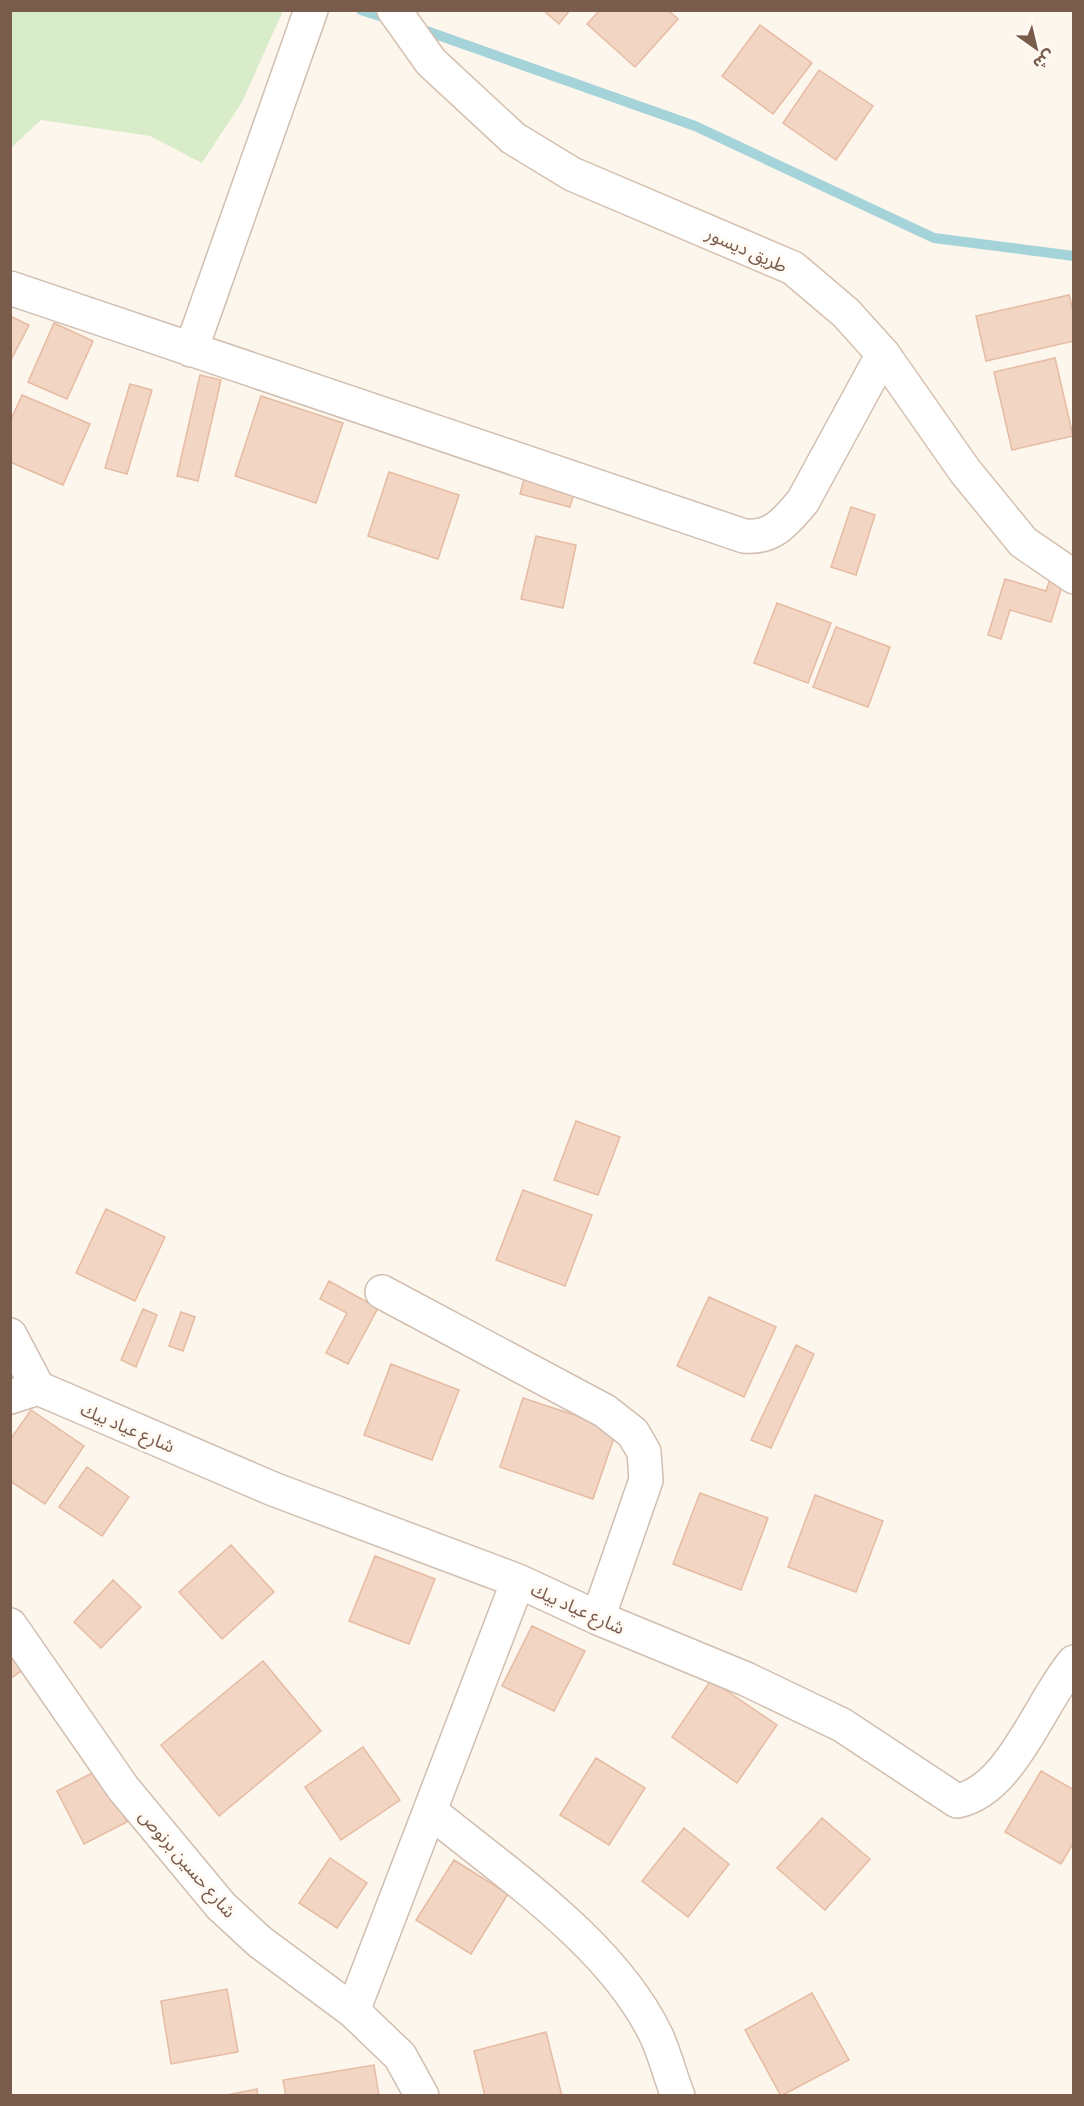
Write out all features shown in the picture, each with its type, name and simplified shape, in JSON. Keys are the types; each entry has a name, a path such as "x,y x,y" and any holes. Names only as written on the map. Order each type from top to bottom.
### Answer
{"street":[{"name":"طريق ديسور","path":"394,10 431,62 513,138 572,174 793,268 846,314 884,354 965,471 1023,542 1074,577"},
{"path":"191,350 309,16"},
{"path":"10,288 744,536 759,538 773,531 803,501 884,354"},
{"path":"382,1293 605,1411 633,1432 644,1452 646,1480 598,1618"},
{"path":"10,1335 24,1393"},
{"name":"شارع عياد بيك","path":"24,1393 518,1581 598,1618 746,1679 842,1725 957,1801 973,1798 1000,1774 1074,1662"},
{"path":"353,2011 518,1581"},
{"name":"شارع حسين برنوص","path":"10,1625 123,1788 221,1906 260,1941 353,2011 400,2055 422,2096"},
{"path":"430,1811 583,1938 628,1989 656,2035 678,2096"}],"green space":[{"path":"11,10 283,11 242,102 202,163 150,136 41,120 11,148"}],"building":[{"path":"543,10 570,10 559,24"},
{"path":"600,10 668,10 678,19 635,67 587,24"},
{"path":"760,25 812,63 773,114 722,76"},
{"path":"819,70 873,106 836,160 783,123"},
{"path":"1069,295 1074,314 1074,341 986,361 976,316"},
{"path":"10,316 29,325 10,362"},
{"path":"54,323 93,341 67,399 28,382"},
{"path":"1055,358 1073,436 1012,450 994,372"},
{"path":"200,375 221,380 198,481 177,476"},
{"path":"130,384 152,390 127,474 105,468"},
{"path":"22,395 90,424 63,485 10,462 10,422"},
{"path":"261,396 343,423 316,503 235,476"},
{"path":"389,472 459,495 438,559 368,536"},
{"path":"526,472 576,486 570,507 520,494"},
{"path":"851,507 875,515 856,575 831,567"},
{"path":"536,536 576,545 563,608 521,599"},
{"path":"1005,579 1046,591 1050,579 1063,583 1051,622 1010,610 1001,639 988,635"},
{"path":"777,603 831,623 808,683 754,663"},
{"path":"836,627 890,647 868,707 813,687"},
{"path":"576,1121 620,1137 598,1195 554,1180"},
{"path":"523,1190 592,1215 565,1286 496,1260"},
{"path":"106,1209 165,1237 135,1301 76,1273"},
{"path":"329,1281 378,1308 348,1364 326,1353 347,1313 320,1299"},
{"path":"709,1297 776,1327 744,1397 677,1366"},
{"path":"143,1309 157,1315 136,1367 121,1360"},
{"path":"181,1312 195,1317 183,1351 169,1346"},
{"path":"796,1345 814,1354 771,1448 751,1440"},
{"path":"391,1364 459,1390 432,1460 364,1435"},
{"path":"523,1398 617,1429 593,1499 500,1467"},
{"path":"31,1410 84,1446 45,1504 10,1481 10,1440"},
{"path":"87,1467 129,1497 102,1536 59,1507"},
{"path":"700,1493 768,1518 741,1590 673,1564"},
{"path":"815,1495 883,1521 856,1592 788,1567"},
{"path":"231,1545 274,1592 222,1639 179,1592"},
{"path":"375,1556 435,1579 409,1644 349,1621"},
{"path":"113,1580 141,1607 101,1648 74,1622"},
{"path":"532,1626 585,1651 554,1711 502,1686"},
{"path":"10,1641 28,1666 10,1679"},
{"path":"263,1661 321,1731 219,1816 161,1745"},
{"path":"711,1680 777,1725 737,1783 672,1737"},
{"path":"363,1747 400,1800 341,1840 305,1787"},
{"path":"596,1758 645,1788 609,1845 560,1815"},
{"path":"100,1769 127,1822 84,1844 57,1791"},
{"path":"1041,1771 1074,1790 1074,1842 1061,1864 1005,1832"},
{"path":"822,1818 870,1859 825,1910 777,1868"},
{"path":"684,1828 729,1864 688,1917 642,1881"},
{"path":"330,1858 367,1883 337,1928 299,1903"},
{"path":"454,1860 508,1894 471,1954 416,1920"},
{"path":"227,1989 238,2052 171,2064 161,2001"},
{"path":"812,1993 849,2060 781,2096 745,2030"},
{"path":"546,2032 562,2096 485,2096 474,2051"},
{"path":"374,2065 379,2096 286,2096 283,2080"},
{"path":"257,2089 258,2096 222,2096"}],"waterway":[{"path":"361,10 392,20"},
{"path":"418,28 695,126 934,238 1074,256"}]}
